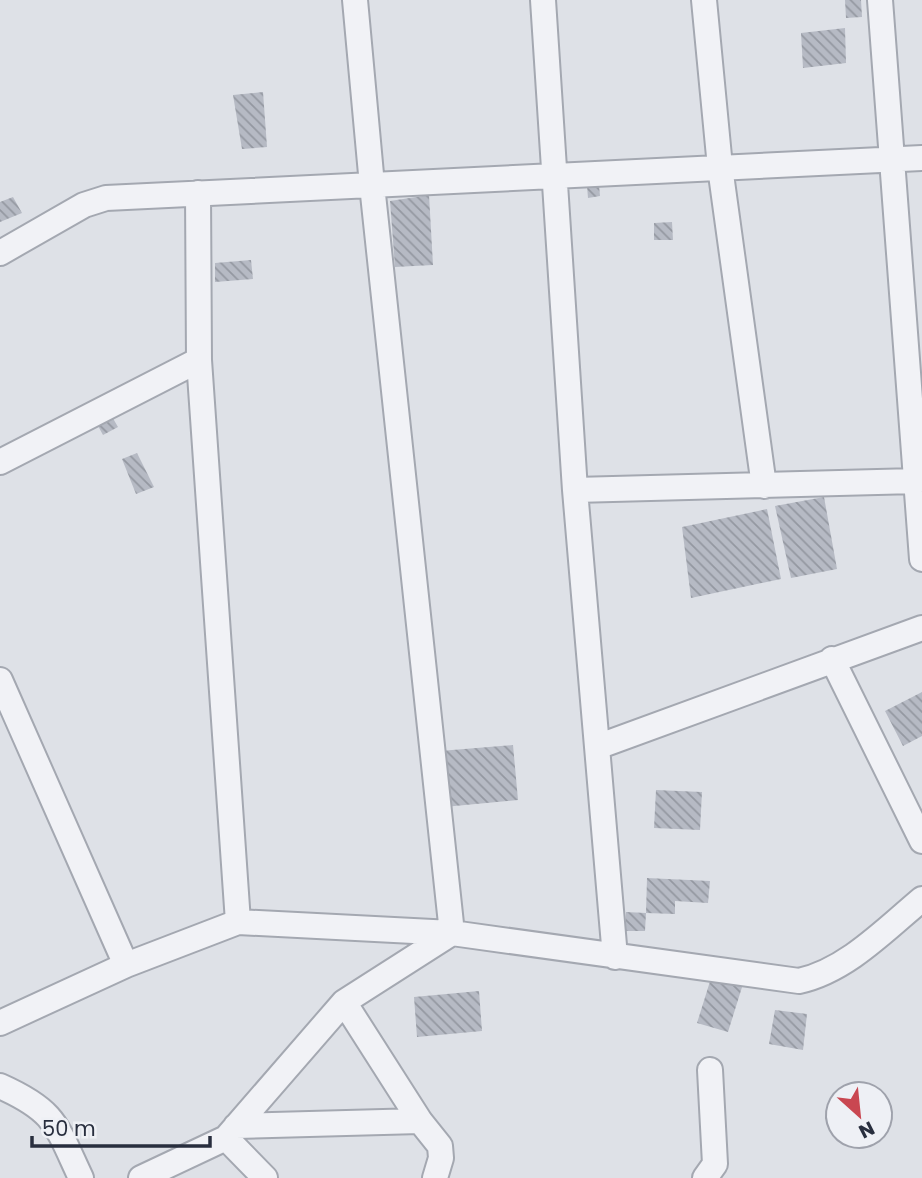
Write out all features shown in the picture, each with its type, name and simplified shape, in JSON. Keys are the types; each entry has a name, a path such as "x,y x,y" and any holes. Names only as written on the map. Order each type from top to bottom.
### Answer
{"street":[{"path":"355,0 372,185 452,933"},
{"path":"543,0 557,177 575,490 615,957"},
{"path":"704,0 720,167 764,486"},
{"path":"880,0 894,159 913,303 916,481 922,559"},
{"path":"0,253 84,205 106,198 922,158"},
{"path":"198,193 199,360 238,922"},
{"path":"0,462 199,360"},
{"path":"575,490 916,481"},
{"path":"597,747 922,628"},
{"path":"832,659 922,841"},
{"path":"0,680 126,965"},
{"path":"0,1023 126,965 238,922 452,933 799,981 818,977 868,944 922,899"},
{"path":"141,1178 231,1132 344,1002 452,933"},
{"path":"344,1002 420,1121 440,1146 441,1158 435,1178"},
{"path":"705,1178 715,1164 710,1070"},
{"path":"0,1086 28,1099 53,1118 80,1178"},
{"path":"231,1132 420,1121"},
{"path":"231,1132 265,1178"}],"building":[{"path":"845,0 861,0 862,17 846,18"},
{"path":"845,28 846,63 803,68 801,33"},
{"path":"263,92 267,147 242,149 233,95"},
{"path":"599,185 600,196 588,198 587,186"},
{"path":"429,195 433,265 395,267 390,201"},
{"path":"13,197 22,213 0,222 0,202"},
{"path":"672,222 673,240 654,240 654,223"},
{"path":"251,260 253,279 215,282 215,263"},
{"path":"111,415 118,427 103,435 97,424"},
{"path":"137,453 154,487 136,494 122,459"},
{"path":"824,497 837,569 791,578 775,506"},
{"path":"767,509 781,579 691,598 682,527"},
{"path":"922,692 922,736 903,746 885,711"},
{"path":"513,745 518,800 444,807 440,751"},
{"path":"656,790 702,792 700,830 654,828"},
{"path":"647,878 710,881 708,903 675,901 675,914 646,913"},
{"path":"626,912 646,913 645,931 625,931"},
{"path":"712,975 743,984 728,1032 697,1023"},
{"path":"479,991 482,1031 417,1037 414,997"},
{"path":"775,1010 807,1014 803,1050 769,1044"}]}
